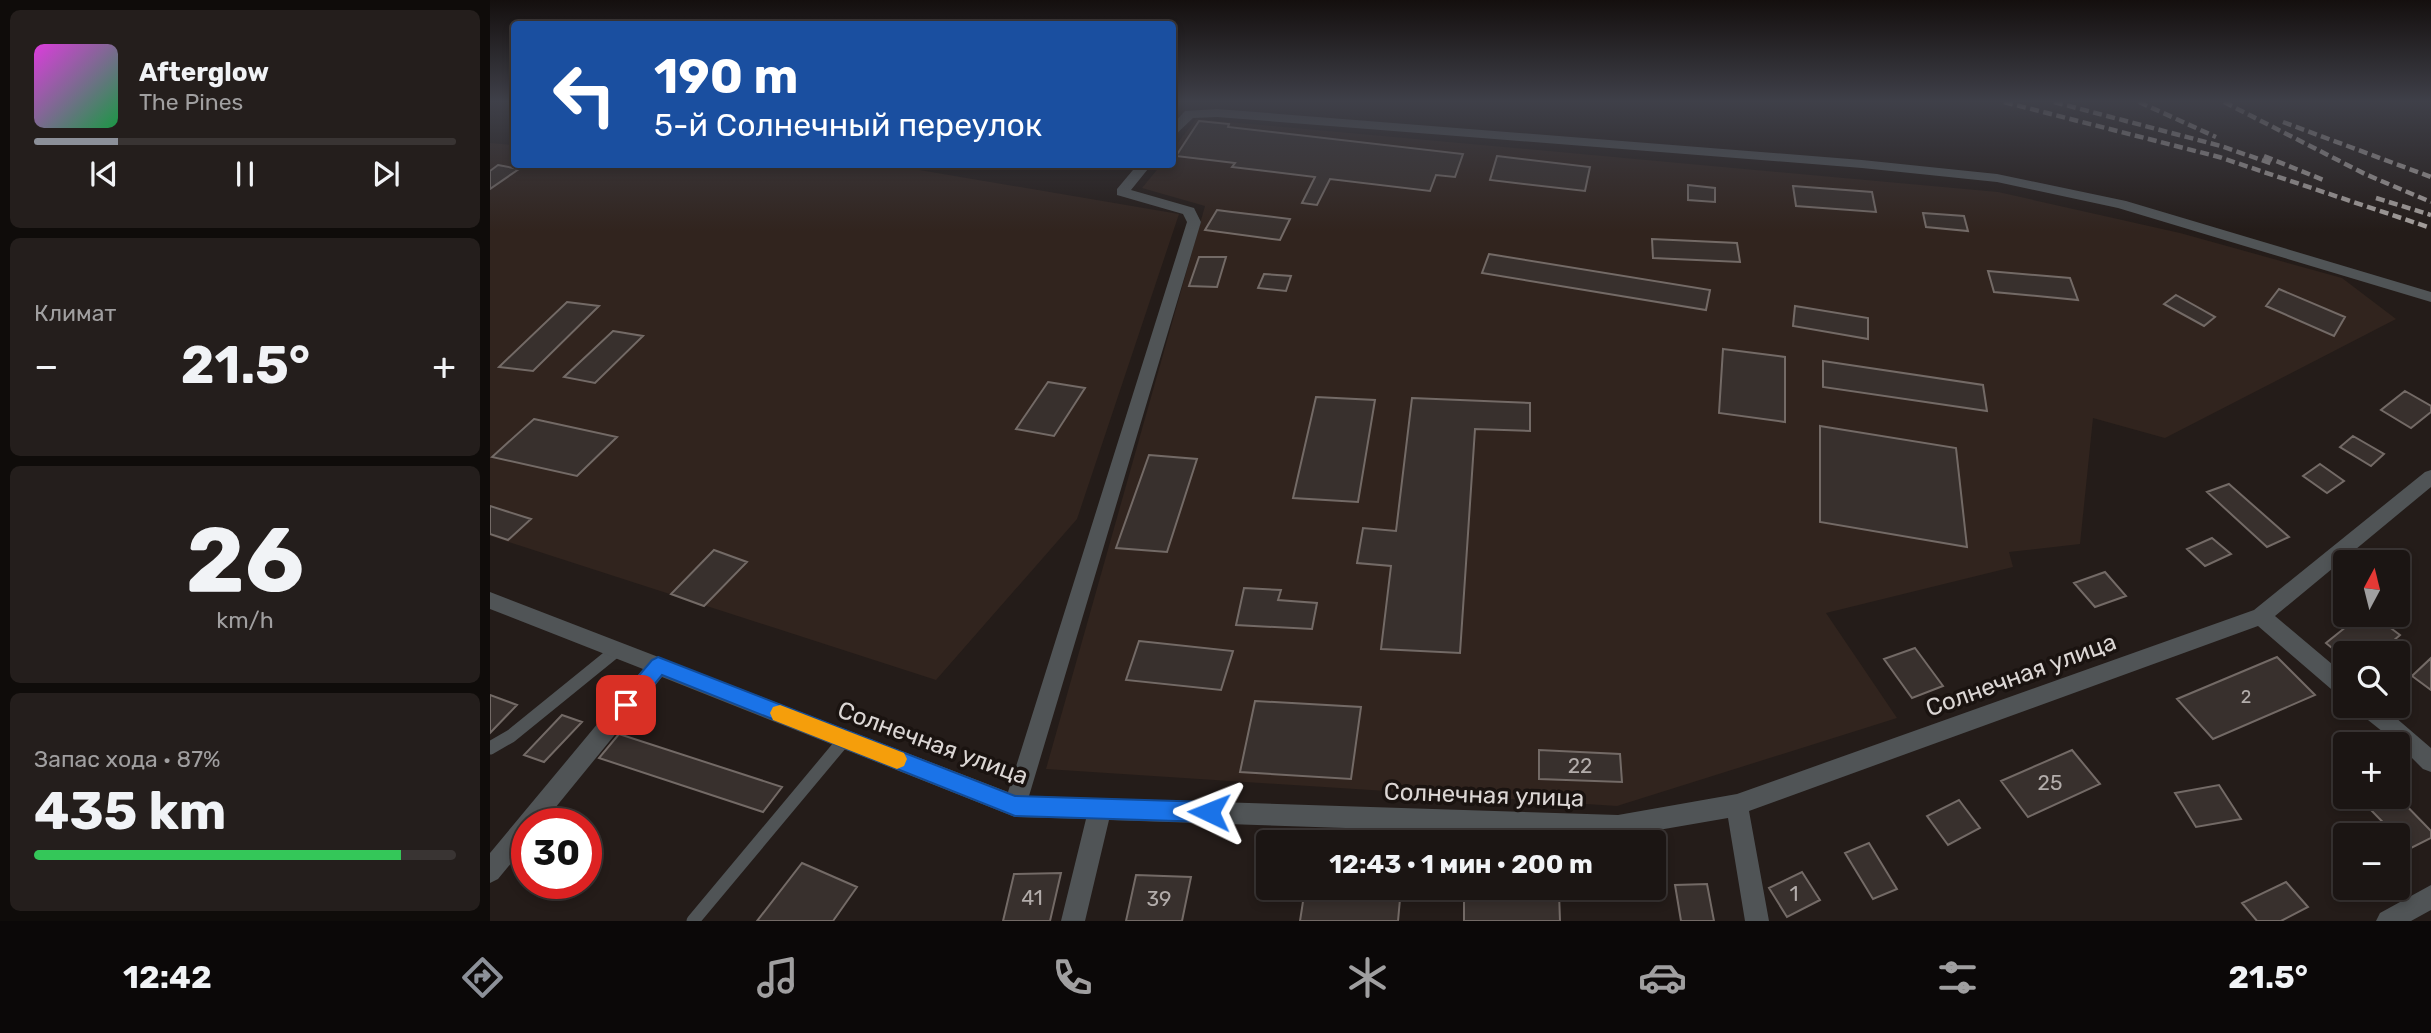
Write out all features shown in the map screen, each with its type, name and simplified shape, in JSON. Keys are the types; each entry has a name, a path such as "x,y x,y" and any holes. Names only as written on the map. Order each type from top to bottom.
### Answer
{"street":[{"path":"1621,145 1997,178 2121,204 2431,297"},
{"path":"1015,806 1194,222 1189,211 1122,192 1143,168"},
{"name":"Солнечная улица","path":"490,600 1015,806 1618,826 1737,805 2262,616 2431,477"},
{"path":"2262,616 2333,678"},
{"path":"541,808 658,666"},
{"path":"2380,718 2431,762"},
{"path":"1737,805 1757,921"},
{"path":"1073,921 1100,809"},
{"path":"490,871 511,845"},
{"path":"2388,921 2431,897"}],"lane":[{"path":"490,748 511,736 617,650"},
{"path":"693,921 845,739"}],"shaded area":[{"path":"490,145 511,145 511,168 908,168 1179,214 1077,519 936,680 490,536"},
{"path":"1176,145 1481,145 1998,192 2180,233 2342,278 2396,319 2165,438 2093,418 2080,544 2009,552 2013,567 1826,613 1897,718 1617,806 1046,769 1205,206 1142,188 1159,168 1176,168"}],"building":[{"path":"1183,145 1384,145 1463,154 1455,177 1436,175 1430,191 1330,179 1317,205 1302,203 1315,177 1232,167 1235,163 1176,156"},
{"path":"1497,156 1590,167 1585,191 1490,180"},
{"path":"498,165 519,169 490,189 490,171"},
{"path":"1688,185 1715,188 1715,202 1688,200"},
{"path":"1793,186 1872,192 1876,212 1796,206"},
{"path":"1217,210 1290,219 1280,240 1205,230"},
{"path":"1923,213 1964,216 1968,231 1926,227"},
{"path":"1652,239 1737,243 1740,262 1653,258"},
{"path":"1489,254 1710,290 1706,310 1482,273"},
{"path":"1199,257 1226,257 1217,287 1189,286"},
{"path":"1988,271 2070,278 2078,300 1994,292"},
{"path":"1264,274 1291,276 1286,291 1258,288"},
{"path":"2279,289 2345,317 2334,336 2266,306"},
{"path":"2176,295 2215,317 2204,326 2164,304"},
{"path":"567,302 599,306 533,371 499,367"},
{"path":"1795,306 1868,318 1868,339 1793,326"},
{"path":"613,331 643,336 595,383 564,377"},
{"path":"1723,349 1785,357 1785,422 1719,413"},
{"path":"1823,361 1983,385 1987,411 1823,387"},
{"path":"1048,382 1085,388 1054,436 1016,429"},
{"path":"2405,391 2431,406 2431,412 2411,428 2381,410"},
{"path":"1316,397 1375,400 1358,502 1293,498"},
{"path":"1412,398 1530,403 1530,431 1475,429 1460,653 1381,649 1391,566 1357,563 1363,528 1396,531"},
{"path":"534,419 617,437 577,476 492,457"},
{"path":"1820,426 1956,448 1967,547 1820,522"},
{"path":"2353,436 2384,454 2371,466 2340,447"},
{"path":"1149,455 1197,459 1167,552 1116,548"},
{"path":"2320,464 2344,481 2327,493 2303,476"},
{"path":"2229,484 2289,537 2267,547 2207,492"},
{"path":"490,506 531,519 508,540 490,534"},
{"path":"2212,538 2231,554 2205,566 2187,549"},
{"path":"714,550 747,562 704,606 671,594"},
{"path":"2105,572 2126,596 2095,607 2074,583"},
{"path":"1244,588 1281,590 1278,600 1317,603 1312,629 1236,625"},
{"path":"2346,627 2389,627 2400,635 2393,641 2333,641 2333,649 2326,643"},
{"path":"1139,641 1233,651 1221,690 1126,680"},
{"path":"1915,648 1943,686 1912,698 1884,659"},
{"path":"2277,657 2315,695 2213,739 2177,699"},
{"path":"2431,658 2431,690 2412,676"},
{"path":"490,695 517,705 490,733"},
{"path":"1255,701 1361,707 1351,779 1240,772"},
{"path":"562,715 582,722 544,762 524,755"},
{"path":"619,734 782,787 763,812 599,758"},
{"path":"1539,750 1620,754 1622,782 1539,779"},
{"path":"2072,750 2100,784 2028,817 2001,781"},
{"path":"2219,785 2241,819 2196,827 2175,793"},
{"path":"1959,800 1980,828 1948,845 1927,816"},
{"path":"2370,809 2410,809 2431,831 2431,838 2410,848 2410,823 2384,823"},
{"path":"1869,843 1897,889 1873,899 1845,853"},
{"path":"802,863 857,887 833,921 757,921"},
{"path":"1802,872 1820,900 1787,917 1769,888"},
{"path":"1061,873 1050,921 1003,921 1014,874"},
{"path":"1136,875 1191,877 1182,921 1126,921"},
{"path":"2286,882 2308,907 2281,921 2257,921 2242,903"},
{"path":"1707,884 1714,921 1681,921 1675,885"},
{"path":"1303,900 1400,900 1398,921 1300,921"},
{"path":"1464,900 1559,900 1560,921 1464,921"}],"railway":[{"path":"2172,145 2219,157 2431,228"},
{"path":"2217,145 2273,164"},
{"path":"2308,145 2365,174 2431,202"},
{"path":"2345,145 2431,177"},
{"path":"2264,156 2326,181"},
{"path":"2376,198 2431,215"}],"slow traffic":[{"path":"780,713 897,759"}],"route":[{"path":"626,705 658,666 1015,806 1209,812"}]}
